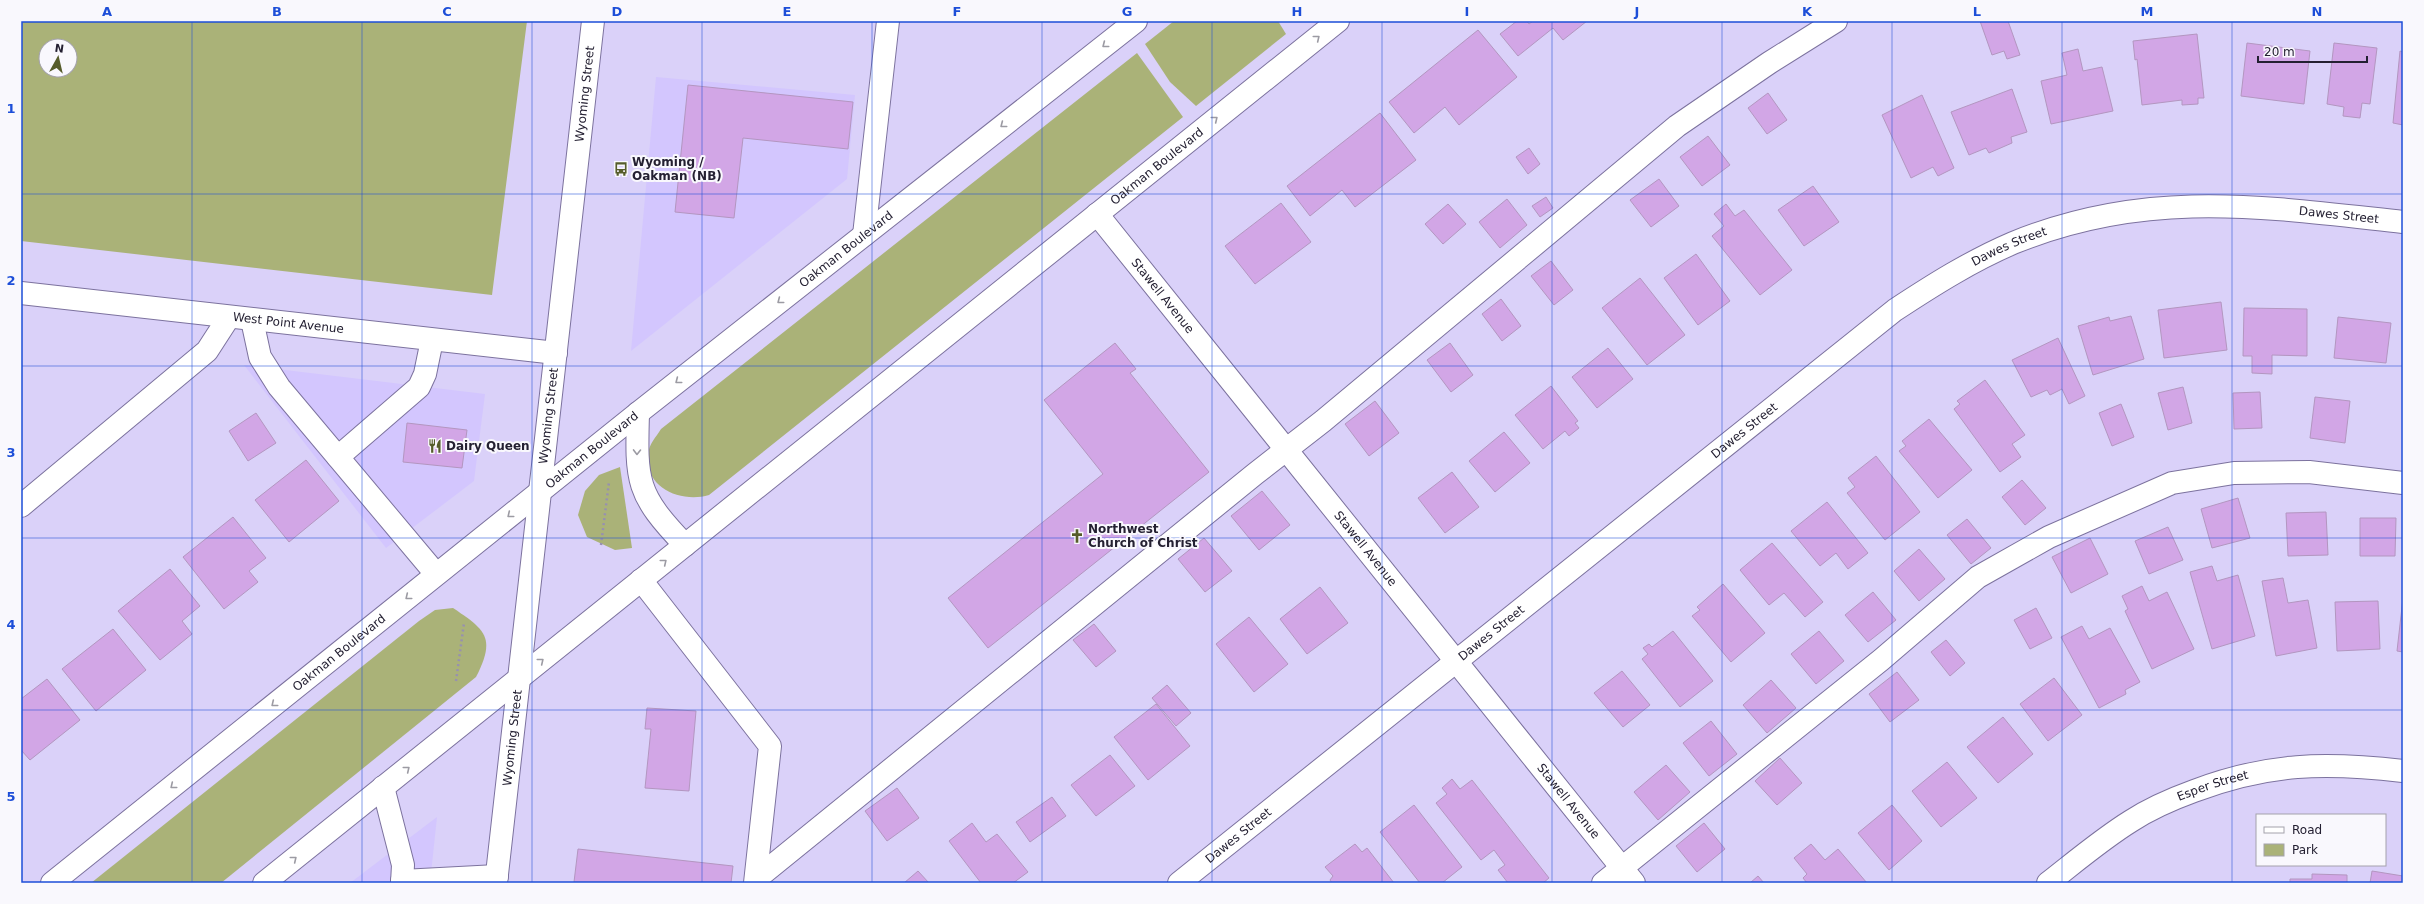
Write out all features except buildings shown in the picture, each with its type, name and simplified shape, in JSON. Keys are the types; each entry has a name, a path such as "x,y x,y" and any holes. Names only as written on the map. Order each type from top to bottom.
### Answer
{"street":[{"name":"Wyoming Street","path":"496,879 593,21"},
{"path":"864,235 888,21"},
{"name":"Oakman Boulevard","path":"52,883 638,413 1136,21"},
{"name":"Oakman Boulevard","path":"264,883 1338,21"},
{"path":"755,881 1286,449 1323,421 1677,126 1769,63 1836,21"},
{"name":"Dawes Street","path":"1179,883 1895,310 1959,269 2014,243 2070,224 2115,213 2175,206 2257,207 2403,222"},
{"name":"Stawell Avenue","path":"1097,214 1627,875"},
{"name":"West Point Avenue","path":"21,293 229,318 556,353"},
{"path":"21,506 207,351 229,318"},
{"path":"252,320 260,357 276,381 436,574"},
{"path":"338,457 419,387 426,374 432,340"},
{"path":"638,413 636,463 641,484 648,502 685,545"},
{"path":"1603,883 1627,875 1978,577 2048,537 2172,483 2234,473 2309,472 2403,483"},
{"path":"641,580 770,746 755,881"},
{"name":"Esper Street","path":"2048,883 2132,820 2166,802 2226,779 2263,770 2301,765 2352,765 2403,771"},
{"path":"383,787 403,865 402,882 496,879"}],"path":[{"path":"601,545 609,480"},
{"path":"456,681 464,623"}],"shaded area":[{"path":"656,77 855,95 847,179 631,351"},
{"path":"244,365 485,394 474,481 386,548"},
{"path":"437,817 430,883 350,883"}],"green space":[{"path":"21,21 527,21 492,295 21,241"},
{"path":"1174,21 1278,21 1286,34 1196,106 1170,82 1145,44"},
{"path":"1137,53 1183,117 709,495 688,497 677,495 667,491 658,484 652,476 648,466 648,454 651,444 661,429"},
{"path":"620,467 632,548 615,550 587,537 578,515 585,491 599,475"},
{"path":"453,608 480,629 484,636 486,644 485,653 476,677 221,883 91,883 419,621 435,610"}],"place":[{"name":"Wyoming / Oakman (NB)","path":"621,169"},
{"name":"Dairy Queen","path":"435,446"},
{"name":"Northwest Church of Christ","path":"1077,536"}]}
